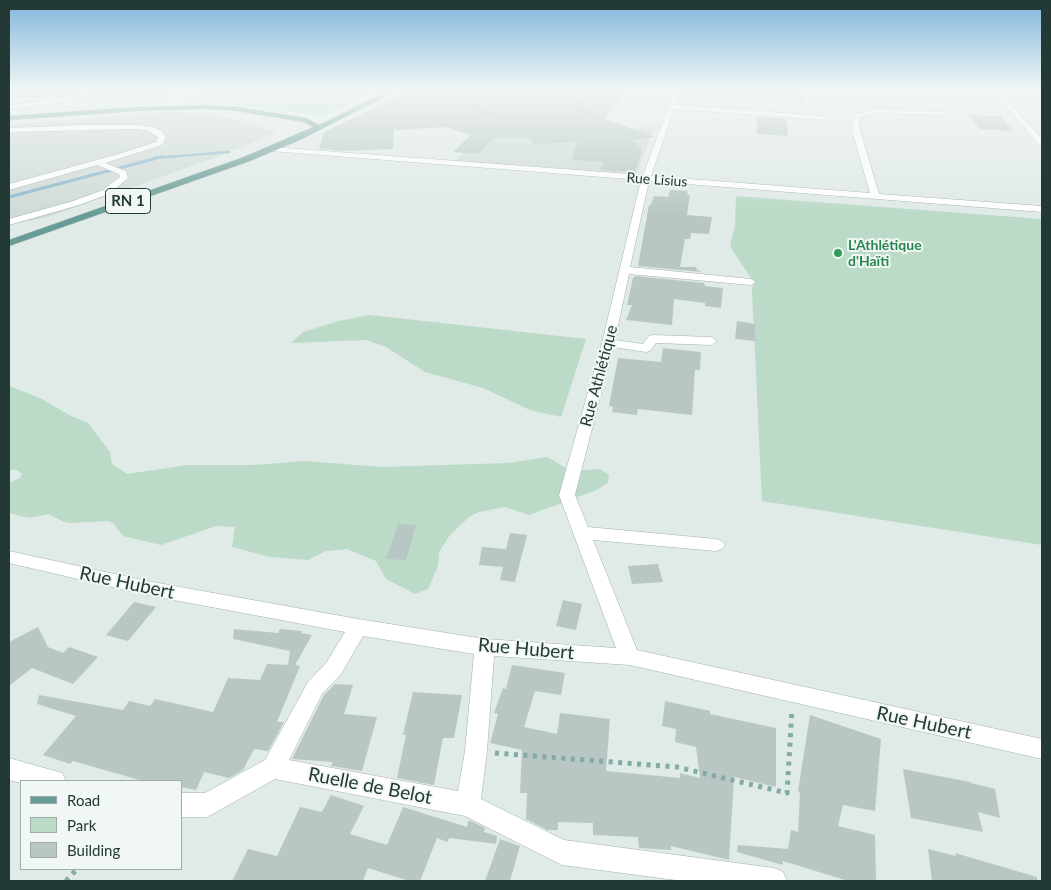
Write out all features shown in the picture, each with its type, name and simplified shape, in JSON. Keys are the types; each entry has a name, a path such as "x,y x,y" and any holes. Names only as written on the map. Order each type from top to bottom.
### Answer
{"main road":[{"path":"295,132 299,137"},
{"name":"RN 1","path":"9,244 247,159 309,132"}],"street":[{"path":"9,187 145,149 159,142 162,137 156,132"},
{"name":"Rue Athlétique","path":"630,657 567,495 608,343 646,180 663,132"},
{"path":"856,132 876,197"},
{"path":"1032,132 1042,143"},
{"name":"Rue Lisius","path":"270,150 1042,209"},
{"path":"9,222 76,203 106,192 124,178 123,173 98,163"},
{"path":"626,270 751,282"},
{"path":"608,343 646,348 653,340 711,341"},
{"path":"582,533 716,545"},
{"name":"Rue Hubert","path":"9,557 147,588 358,627 485,646 630,657 1042,749"},
{"path":"182,805 207,805 273,768 315,688 334,668 358,627"},
{"path":"468,805 476,751 485,646"},
{"path":"9,768 51,780"},
{"name":"Ruelle de Belot","path":"273,768 468,805 562,852 774,881"}],"path":[{"path":"476,751 677,766 787,793 794,694"},
{"path":"66,881 77,870"}],"shaded area":[{"path":"9,132 277,133 206,161 48,217 9,225"},
{"path":"653,132 636,175 456,161 482,133"}],"green space":[{"path":"736,196 1042,219 1042,545 762,501 752,289 754,283 730,246 735,225"},
{"path":"369,315 586,339 561,417 530,410 483,388 425,372 386,347 366,340 291,343 303,332 339,321"},
{"path":"9,386 42,399 69,415 88,423 110,452 112,464 127,474 187,465 253,465 306,461 381,467 508,463 547,457 571,471 600,469 609,475 608,483 594,491 529,515 505,507 479,512 469,517 450,535 439,552 438,566 428,589 415,594 386,579 376,561 347,549 326,551 308,560 270,557 232,547 235,527 216,526 161,545 123,536 113,523 108,521 72,523 64,522 49,514 29,518 9,513 9,483 20,478 22,474 17,470 9,470"}],"building":[{"path":"324,132 394,132 393,149 345,151 319,149"},
{"path":"460,132 640,132 655,137 632,140 642,150 635,172 600,170 603,162 572,160 577,142 534,144 529,137 494,138 479,154 453,152 471,135"},
{"path":"757,132 787,132 788,136 757,134"},
{"path":"670,190 688,191 687,195 690,195 687,215 712,217 709,234 691,233 690,239 685,239 680,267 696,267 697,270 702,272 638,266 649,205 651,205 654,196 668,197"},
{"path":"635,276 704,283 705,286 723,288 721,308 705,306 705,303 674,299 672,325 626,320 632,305 627,305"},
{"path":"737,321 755,324 755,341 735,339"},
{"path":"663,348 701,352 700,370 695,370 692,415 638,409 637,415 612,412 613,407 609,406 618,358 661,362"},
{"path":"398,524 416,525 406,560 386,559"},
{"path":"510,533 527,535 515,582 500,580 503,567 479,565 482,547 506,549"},
{"path":"658,564 663,582 632,584 628,566"},
{"path":"563,600 582,604 576,630 556,626"},
{"path":"134,602 156,607 128,641 106,635"},
{"path":"38,627 48,647 63,653 69,647 98,657 73,684 32,668 9,686 9,642"},
{"path":"234,629 278,633 280,629 302,631 301,633 312,635 295,665 300,666 277,722 284,722 268,751 254,749 243,770 229,778 204,772 196,790 182,787 182,780 140,780 73,761 70,764 43,755 76,716 37,704 39,695 123,710 129,701 150,706 155,699 213,712 228,678 260,680 267,664 288,665 290,651 233,639"},
{"path":"512,665 565,673 561,695 535,691 524,727 557,734 560,713 610,719 606,771 680,778 680,773 700,778 696,747 675,742 676,729 662,726 665,701 710,711 710,714 776,728 776,787 734,777 729,860 671,846 671,850 639,848 638,837 593,835 593,823 558,822 558,830 547,830 526,819 527,793 520,793 522,750 490,743 498,714 494,713 503,688 506,689"},
{"path":"335,684 353,685 344,714 377,717 362,771 331,766 333,762 292,759 324,695"},
{"path":"413,692 462,695 454,738 443,738 434,785 397,778 406,735 403,735"},
{"path":"810,715 881,739 875,811 843,805 838,826 875,835 876,881 848,881 783,861 783,865 737,852 738,845 788,849 791,830 798,832 800,792 798,791"},
{"path":"903,769 970,782 995,789 1000,818 978,812 983,832 911,818"},
{"path":"331,795 364,806 350,834 387,845 403,807 467,827 468,821 471,821 485,828 484,832 497,836 496,844 449,838 447,842 437,838 420,881 409,881 368,868 363,881 232,881 248,849 277,856 300,807 322,812"},
{"path":"500,839 520,846 510,881 485,881"},
{"path":"928,849 956,856 955,853 1037,877 1037,881 932,881"}],"waterway":[{"path":"159,158 229,152"},
{"path":"154,158 159,158"},
{"path":"9,197 159,158"}],"place":[{"name":"L'Athlétique d'Haïti","path":"838,253"}]}
